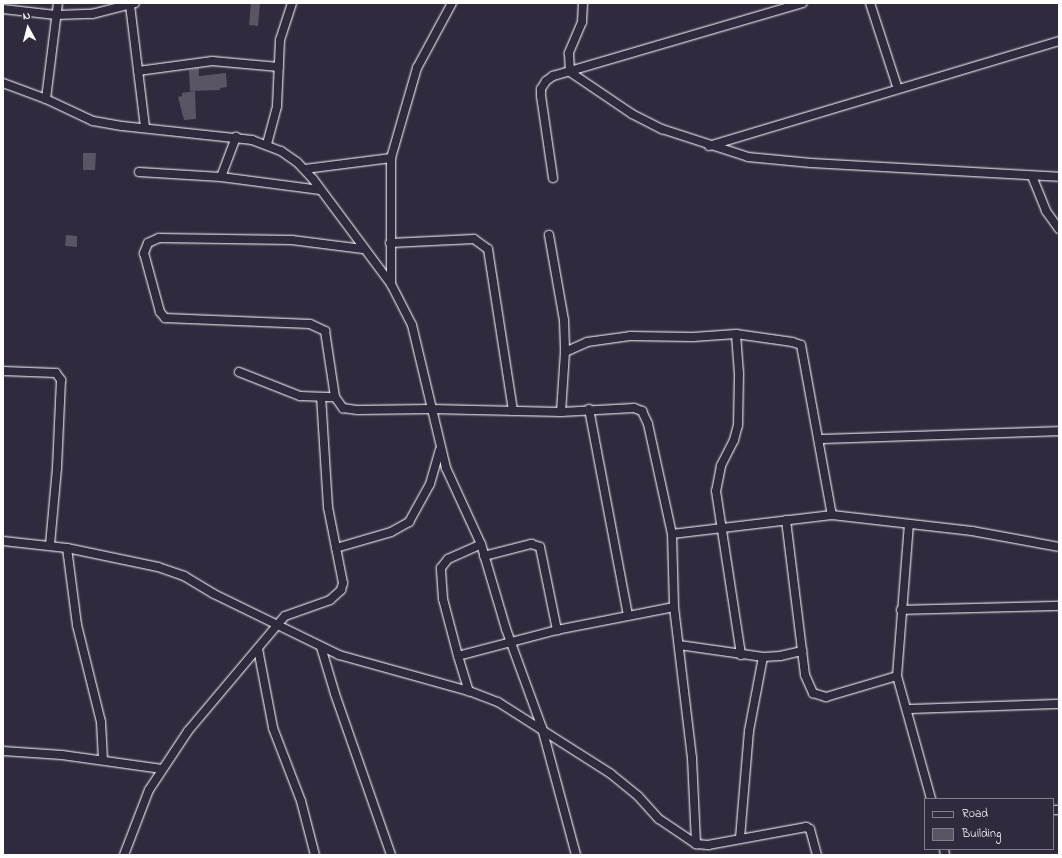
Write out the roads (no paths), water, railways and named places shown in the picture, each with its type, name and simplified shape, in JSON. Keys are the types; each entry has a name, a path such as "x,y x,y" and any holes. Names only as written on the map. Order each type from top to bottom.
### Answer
{"street":[{"path":"46,99 58,3"},
{"path":"267,144 277,106 282,29 292,3"},
{"path":"391,284 391,158 417,68 452,3"},
{"path":"570,72 568,53 582,22 583,3"},
{"path":"553,178 541,89 546,81 553,76 803,3"},
{"path":"870,3 898,89"},
{"path":"3,9 56,15 92,14 132,4 145,128"},
{"path":"708,146 1059,41"},
{"path":"138,71 212,61 279,67"},
{"path":"570,72 638,117 662,129 708,146 748,157 811,163 1059,177"},
{"path":"3,83 46,99 93,121 236,137 267,144 281,151 305,169 363,249 391,284 412,325 440,449 453,485 481,544 510,641 542,728 576,855"},
{"path":"221,177 236,137"},
{"path":"305,169 391,158"},
{"path":"139,172 221,177 320,190"},
{"path":"1032,176 1046,211 1059,230"},
{"path":"549,235 560,284 565,352 561,412"},
{"path":"363,249 292,240 190,237 159,238 145,247 144,253 156,299 165,318 310,324 325,331 335,398 343,408 358,410 431,409 561,412 589,409 634,408 642,411 646,416 672,534 674,606 692,758 696,844"},
{"path":"390,243 474,239 488,249 513,411"},
{"path":"565,352 587,342 608,337 736,334 792,342 804,348 832,515"},
{"path":"736,334 739,374 738,425 734,440 721,466 716,491 724,527 741,655"},
{"path":"3,371 56,373 61,380 57,468 50,546"},
{"path":"239,372 300,396 335,398"},
{"path":"124,855 149,790 188,731 290,612 330,600 341,590 343,583 328,507 321,397"},
{"path":"589,409 628,615"},
{"path":"819,439 1059,431"},
{"path":"336,548 391,532 409,522 430,484 440,449"},
{"path":"672,534 832,515 972,531 1059,547"},
{"path":"786,520 805,675 813,693 820,697 835,696 897,676"},
{"path":"909,525 901,610 897,676 931,798"},
{"path":"3,541 66,548 114,556 184,576 321,647 356,660 469,690 504,704 611,774 638,796 658,819 696,844 708,845 806,827 810,829 817,855"},
{"path":"469,690 458,656 443,599 441,568 448,559 481,544"},
{"path":"484,556 532,544 540,547 557,630"},
{"path":"66,548 76,625 101,722 103,760"},
{"path":"458,656 510,641 557,630 674,606"},
{"path":"901,610 1059,606"},
{"path":"679,645 763,657 780,656 802,651"},
{"path":"321,647 391,855"},
{"path":"258,649 273,728 301,801 315,855"},
{"path":"740,838 749,731 763,657"},
{"path":"907,709 1059,704"},
{"path":"3,751 103,760 162,769"}]}
